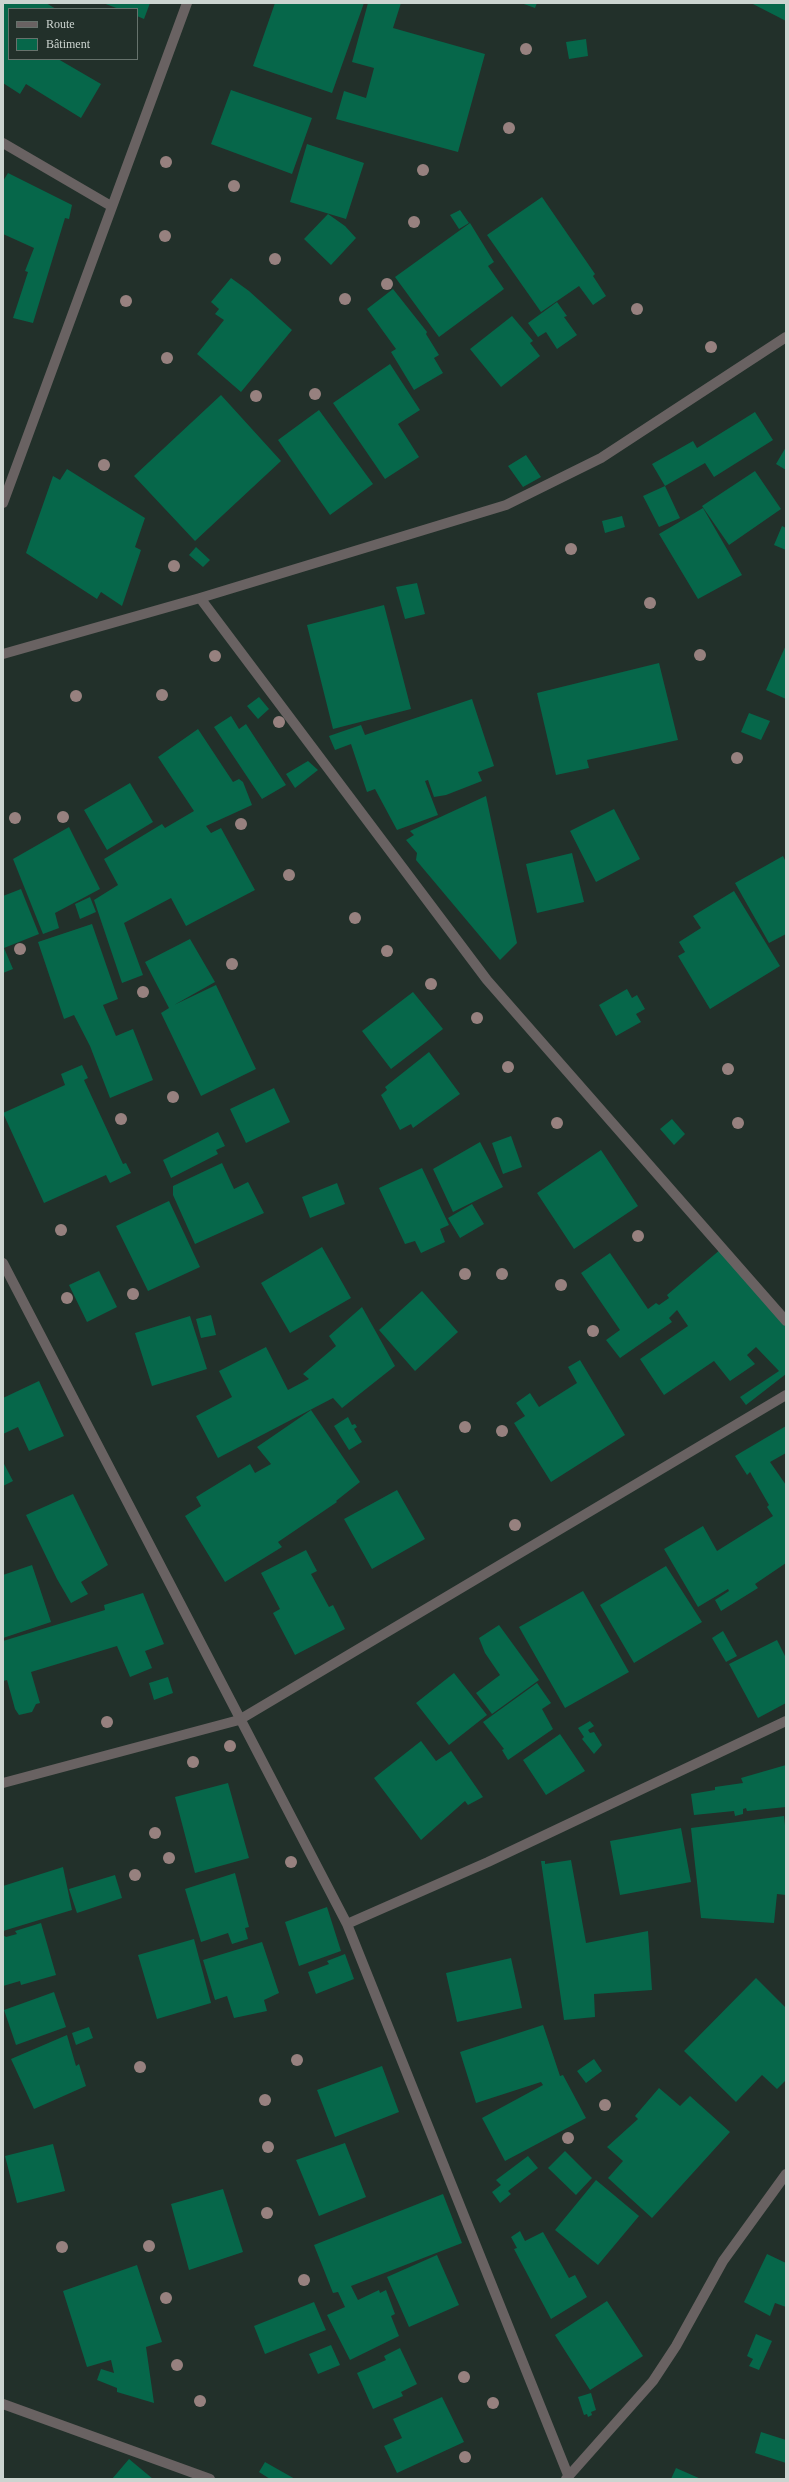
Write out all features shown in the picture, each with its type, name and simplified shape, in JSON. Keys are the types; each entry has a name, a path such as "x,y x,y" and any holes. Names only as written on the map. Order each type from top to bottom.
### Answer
{"street":[{"path":"3,503 111,206 187,3"},
{"path":"3,143 111,206"},
{"path":"3,654 200,598 506,505 601,458 786,337"},
{"path":"200,598 487,980 786,1321"},
{"path":"3,1263 239,1720 347,1924 567,2477 653,2381 676,2346 723,2261 786,2174"},
{"path":"3,1783 239,1720 786,1395"},
{"path":"347,1924 488,1862 786,1720"},
{"path":"3,2404 210,2479"}],"building":[{"path":"3,3 46,3 54,8 8,8 8,60 60,60 101,84 81,118 26,84 20,94 3,83"},
{"path":"103,3 150,3 144,19 138,16 138,8 116,8"},
{"path":"275,3 364,3 332,93 253,66"},
{"path":"368,3 401,3 393,28 485,54 458,152 336,119 344,91 366,98 374,68 352,62"},
{"path":"521,3 537,3 535,8"},
{"path":"751,3 786,3 786,21"},
{"path":"586,39 588,56 569,59 566,42"},
{"path":"231,90 312,118 292,174 211,144"},
{"path":"307,144 364,163 346,219 290,202"},
{"path":"8,173 72,205 69,219 65,218 33,323 13,318 28,272 25,271 34,248 3,234 3,181"},
{"path":"542,197 595,274 593,276 606,296 593,305 579,286 541,312 487,235"},
{"path":"460,210 469,223 459,229 450,215"},
{"path":"328,214 345,226 356,238 331,265 304,239"},
{"path":"470,223 494,262 488,266 504,289 439,337 395,277"},
{"path":"231,278 249,291 292,330 241,392 197,354 224,320 215,314 219,309 211,302"},
{"path":"393,289 427,332 426,334 439,355 434,358 443,373 414,390 391,352 396,349 367,309"},
{"path":"557,302 567,316 564,317 577,335 557,349 546,332 538,337 528,323"},
{"path":"512,316 533,341 530,343 540,356 501,387 470,349"},
{"path":"390,364 420,410 398,424 419,457 385,479 333,403"},
{"path":"221,395 281,461 195,541 134,476"},
{"path":"319,410 373,484 330,515 278,440"},
{"path":"755,412 773,440 714,477 705,463 665,486 652,464 693,441 697,448"},
{"path":"786,447 786,470 776,464"},
{"path":"526,455 541,477 523,487 508,466"},
{"path":"67,469 145,518 135,547 141,550 122,606 101,592 97,599 26,553 53,476 60,480"},
{"path":"755,471 781,509 729,545 702,506"},
{"path":"665,486 680,518 659,527 643,496"},
{"path":"703,508 742,575 698,599 659,534"},
{"path":"622,516 625,527 605,533 602,521"},
{"path":"782,526 786,528 786,550 774,545"},
{"path":"196,547 210,560 203,567 189,555"},
{"path":"417,583 425,614 405,619 396,587"},
{"path":"384,605 411,709 333,729 307,625"},
{"path":"786,645 786,699 766,690"},
{"path":"659,663 678,740 587,760 589,768 556,775 537,693"},
{"path":"259,697 269,709 258,719 247,706"},
{"path":"472,699 494,766 478,772 482,781 446,795 434,797 428,780 425,781 438,815 397,830 375,789 367,792 351,744 335,750 329,736 361,725 365,735"},
{"path":"749,713 770,721 761,740 741,732"},
{"path":"231,716 239,729 246,724 286,785 262,799 214,727"},
{"path":"198,729 233,782 239,779 243,782 252,805 206,826 211,833 221,828 255,890 186,926 171,898 124,923 143,975 122,983 94,900 118,885 104,859 162,824 165,828 194,811 158,757"},
{"path":"308,761 318,770 295,788 286,774"},
{"path":"130,783 153,822 107,850 84,810"},
{"path":"486,796 517,943 500,960 416,860 417,853 406,840 414,835 410,831"},
{"path":"614,809 640,859 596,882 570,831"},
{"path":"69,827 100,889 55,913 59,928 43,934 13,859"},
{"path":"572,853 584,902 537,913 526,864"},
{"path":"783,856 786,862 786,934 769,943 735,883"},
{"path":"21,889 39,934 4,948 13,969 3,973 3,896"},
{"path":"734,891 780,966 710,1009 678,956 685,952 679,942 701,928 693,916"},
{"path":"90,897 96,912 80,919 75,904"},
{"path":"92,924 118,999 103,1005 116,1036 133,1029 153,1080 110,1098 90,1046 74,1015 64,1019 38,942"},
{"path":"190,939 215,982 174,1005 216,985 256,1069 201,1096 161,1013 169,1008 145,962"},
{"path":"627,989 632,998 637,995 645,1009 636,1014 641,1022 616,1036 599,1005"},
{"path":"413,992 443,1029 391,1069 362,1031"},
{"path":"429,1052 460,1094 413,1128 411,1124 400,1130 381,1095 387,1090 385,1087"},
{"path":"82,1065 88,1078 84,1080 123,1164 126,1163 131,1173 110,1183 106,1175 44,1203 3,1113 65,1085 61,1074"},
{"path":"274,1088 290,1122 246,1143 230,1109"},
{"path":"672,1119 685,1134 674,1145 660,1129"},
{"path":"218,1132 225,1146 216,1150 218,1154 171,1178 163,1160"},
{"path":"511,1136 522,1167 503,1174 492,1143"},
{"path":"480,1142 503,1187 453,1212 433,1169"},
{"path":"601,1150 638,1206 574,1249 537,1193"},
{"path":"222,1163 234,1189 248,1182 264,1213 195,1244 173,1195 173,1186"},
{"path":"422,1168 449,1225 440,1229 445,1242 421,1253 415,1241 405,1244 379,1188"},
{"path":"337,1183 345,1204 310,1218 302,1197"},
{"path":"169,1201 200,1267 148,1291 116,1226"},
{"path":"472,1204 484,1224 460,1238 448,1218"},
{"path":"322,1247 351,1298 290,1333 261,1283"},
{"path":"721,1249 786,1327 786,1374 746,1405 740,1397 779,1371 756,1347 747,1355 755,1364 730,1381 714,1361 664,1395 640,1359 688,1326 677,1310 669,1318 672,1322 620,1358 606,1340 620,1330 581,1273 610,1253 648,1309 656,1303 659,1305 669,1298 667,1295"},
{"path":"99,1271 117,1307 87,1322 69,1285"},
{"path":"422,1291 458,1332 415,1371 379,1330"},
{"path":"362,1307 395,1366 342,1408 333,1398 218,1458 196,1416 232,1397 219,1371 266,1347 288,1390 309,1379 303,1374 336,1346 329,1336"},
{"path":"211,1315 216,1335 201,1338 196,1319"},
{"path":"190,1316 207,1369 152,1386 135,1333"},
{"path":"580,1360 625,1435 551,1482 514,1423 525,1416 516,1403 530,1393 539,1407 577,1383 568,1367"},
{"path":"39,1381 64,1436 29,1451 18,1427 3,1434 3,1398"},
{"path":"311,1410 360,1482 336,1501 337,1502 278,1542 282,1547 225,1582 185,1516 201,1506 196,1497 250,1464 255,1473 271,1464 257,1447"},
{"path":"348,1417 352,1425 355,1424 357,1427 354,1429 362,1442 349,1450 334,1426"},
{"path":"786,1426 786,1453 770,1462 786,1485 786,1563 755,1584 758,1588 721,1611 715,1600 729,1591 728,1589 698,1607 664,1549 703,1526 717,1551 773,1516 767,1507 769,1505 750,1472 747,1475 735,1456"},
{"path":"3,1462 13,1481 3,1486"},
{"path":"397,1490 425,1539 372,1569 344,1519"},
{"path":"73,1494 108,1565 81,1582 88,1594 71,1603 57,1579 26,1515"},
{"path":"306,1550 317,1571 311,1574 329,1607 333,1605 345,1629 295,1655 273,1613 280,1609 261,1573"},
{"path":"32,1565 51,1622 3,1638 3,1575"},
{"path":"666,1566 702,1622 634,1663 600,1605"},
{"path":"583,1591 629,1672 565,1708 519,1627"},
{"path":"143,1593 164,1644 145,1651 152,1668 130,1677 117,1646 31,1672 40,1703 36,1704 32,1712 19,1715 15,1709 7,1680 3,1681 3,1641 105,1610 104,1605"},
{"path":"499,1625 539,1680 492,1714 476,1693 500,1675 485,1653 479,1638"},
{"path":"723,1631 737,1656 726,1662 712,1638"},
{"path":"777,1640 786,1658 786,1703 758,1718 729,1664"},
{"path":"454,1673 487,1715 449,1745 416,1703"},
{"path":"168,1677 173,1693 154,1700 149,1683"},
{"path":"537,1683 551,1703 542,1709 553,1729 508,1760 502,1750 504,1749 483,1722"},
{"path":"590,1721 594,1726 588,1730 590,1733 594,1732 602,1745 594,1754 582,1739 584,1737 578,1728"},
{"path":"560,1734 585,1771 546,1795 523,1760"},
{"path":"421,1741 436,1761 451,1751 483,1797 468,1805 465,1801 421,1840 374,1778"},
{"path":"786,1765 786,1807 747,1811 746,1808 743,1809 743,1814 735,1816 734,1811 694,1815 691,1794 715,1790 715,1787 743,1783 741,1778"},
{"path":"228,1783 249,1858 195,1873 175,1797"},
{"path":"784,1816 786,1834 786,1895 777,1894 774,1923 701,1918 691,1828"},
{"path":"681,1828 691,1882 620,1895 610,1841"},
{"path":"571,1860 586,1943 648,1931 652,1990 594,1994 595,2017 564,2020 541,1861 545,1861 545,1864"},
{"path":"63,1867 72,1910 3,1931 3,1886"},
{"path":"235,1873 249,1927 245,1928 248,1939 232,1944 228,1933 201,1942 185,1889"},
{"path":"115,1875 122,1898 77,1913 69,1889"},
{"path":"327,1907 341,1951 299,1966 285,1922"},
{"path":"41,1923 56,1975 21,1985 20,1981 3,1986 3,1935 6,1937 17,1934 15,1931"},
{"path":"194,1939 211,2003 157,2019 138,1955"},
{"path":"262,1942 279,1993 264,2000 267,2011 234,2018 227,1996 215,2000 203,1960"},
{"path":"345,1954 354,1979 316,1994 308,1972 329,1964 327,1961"},
{"path":"511,1958 522,2008 457,2022 446,1973"},
{"path":"756,1978 786,2008 786,2080 777,2089 762,2075 736,2102 684,2051"},
{"path":"54,1992 66,2027 16,2045 4,2010"},
{"path":"543,2025 560,2076 563,2075 586,2118 505,2161 482,2118 543,2085 541,2082 476,2103 460,2052"},
{"path":"89,2027 93,2038 76,2045 72,2033"},
{"path":"67,2035 76,2066 79,2064 86,2086 34,2109 11,2059"},
{"path":"594,2059 602,2071 586,2083 577,2071"},
{"path":"382,2066 399,2112 335,2137 317,2090"},
{"path":"659,2088 680,2106 690,2096 730,2132 652,2218 608,2178 623,2161 607,2147 638,2119 635,2116"},
{"path":"345,2143 366,2197 319,2216 296,2160"},
{"path":"53,2144 65,2191 17,2203 5,2156"},
{"path":"565,2151 592,2178 576,2195 548,2168"},
{"path":"528,2156 538,2168 508,2191 511,2194 500,2203 492,2192 501,2185 496,2180"},
{"path":"596,2180 639,2216 598,2265 555,2230"},
{"path":"223,2189 243,2252 189,2270 171,2204"},
{"path":"443,2194 462,2243 351,2286 358,2300 379,2290 380,2293 386,2290 395,2314 391,2316 399,2336 350,2360 327,2315 345,2307 338,2292 333,2293 314,2245"},
{"path":"520,2231 525,2241 543,2232 569,2278 575,2275 587,2297 551,2319 514,2249 517,2248 511,2237"},
{"path":"767,2254 786,2263 786,2307 775,2303 770,2316 744,2302"},
{"path":"437,2255 459,2305 409,2327 387,2277"},
{"path":"137,2265 162,2342 146,2347 154,2403 117,2392 117,2388 97,2380 101,2369 114,2373 111,2360 87,2367 63,2291"},
{"path":"607,2301 643,2356 590,2390 555,2335"},
{"path":"314,2302 326,2330 265,2354 254,2326"},
{"path":"756,2334 772,2341 759,2370 749,2366 753,2359 747,2356"},
{"path":"331,2345 340,2365 318,2374 309,2354"},
{"path":"400,2348 417,2384 401,2392 403,2396 373,2409 357,2373 386,2360 384,2356"},
{"path":"591,2393 596,2410 591,2412 592,2415 588,2417 587,2414 584,2415 578,2397"},
{"path":"442,2397 464,2442 397,2473 384,2446 402,2438 393,2419"},
{"path":"761,2432 786,2440 786,2463 755,2453"},
{"path":"129,2459 153,2479 112,2479"},
{"path":"265,2462 295,2479 270,2479 259,2472"},
{"path":"676,2468 701,2479 671,2479"}]}
